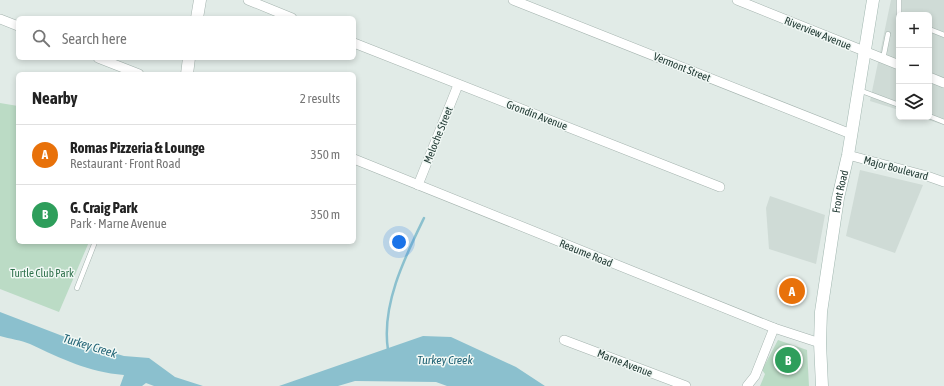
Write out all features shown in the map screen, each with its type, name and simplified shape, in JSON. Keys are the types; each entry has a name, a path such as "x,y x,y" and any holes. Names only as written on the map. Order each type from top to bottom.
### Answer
{"main road":[{"path":"197,16 200,0"},
{"name":"Front Road","path":"822,386 820,343 824,293 838,198 848,155 857,89 873,0"},
{"path":"187,72 190,60"}],"street":[{"path":"248,0 287,16"},
{"name":"Vermont Street","path":"512,0 851,134"},
{"name":"Riverview Avenue","path":"736,0 896,64"},
{"path":"0,19 16,25"},
{"name":"Grondin Avenue","path":"356,44 720,187"},
{"path":"103,60 134,72"},
{"path":"932,78 944,83"},
{"name":"Meloche Street","path":"418,185 458,84"},
{"name":"Major Boulevard","path":"848,155 944,182"},
{"name":"Reaume Road","path":"356,160 774,328 820,343"},
{"path":"747,386 755,376 774,328"},
{"name":"Marne Avenue","path":"564,340 686,386"}],"lane":[{"path":"899,0 899,12"},
{"path":"932,30 944,35"},
{"path":"883,59 888,34"},
{"path":"857,89 896,104"},
{"path":"932,117 944,122"},
{"path":"77,288 94,244"}],"shaded area":[{"path":"891,0 944,0 944,125 928,120 932,120 932,12 896,12 896,109 870,101"},
{"path":"860,170 923,185 895,253 846,236"},
{"path":"770,196 825,215 816,264 769,249 766,208"}],"green space":[{"name":"Turtle Club Park","path":"0,103 16,106 16,244 88,244 59,312 0,289"},
{"path":"778,340 807,350 809,386 760,386 765,374 762,370"}],"water":[{"name":"Turkey Creek","path":"0,312 86,345 124,356 149,358 175,377 203,386 154,386 146,383 142,386 120,386 124,375 87,368 64,360 27,343 0,336"},
{"name":"Turkey Creek","path":"423,336 451,337 516,367 545,386 447,386 436,382 355,381 338,386 279,386"}],"waterway":[{"path":"388,350 387,333 391,299 402,265 424,218"}],"place":[{"name":"Romas Pizzeria & Lounge","path":"792,291"},
{"name":"G. Craig Park","path":"788,360"}]}
